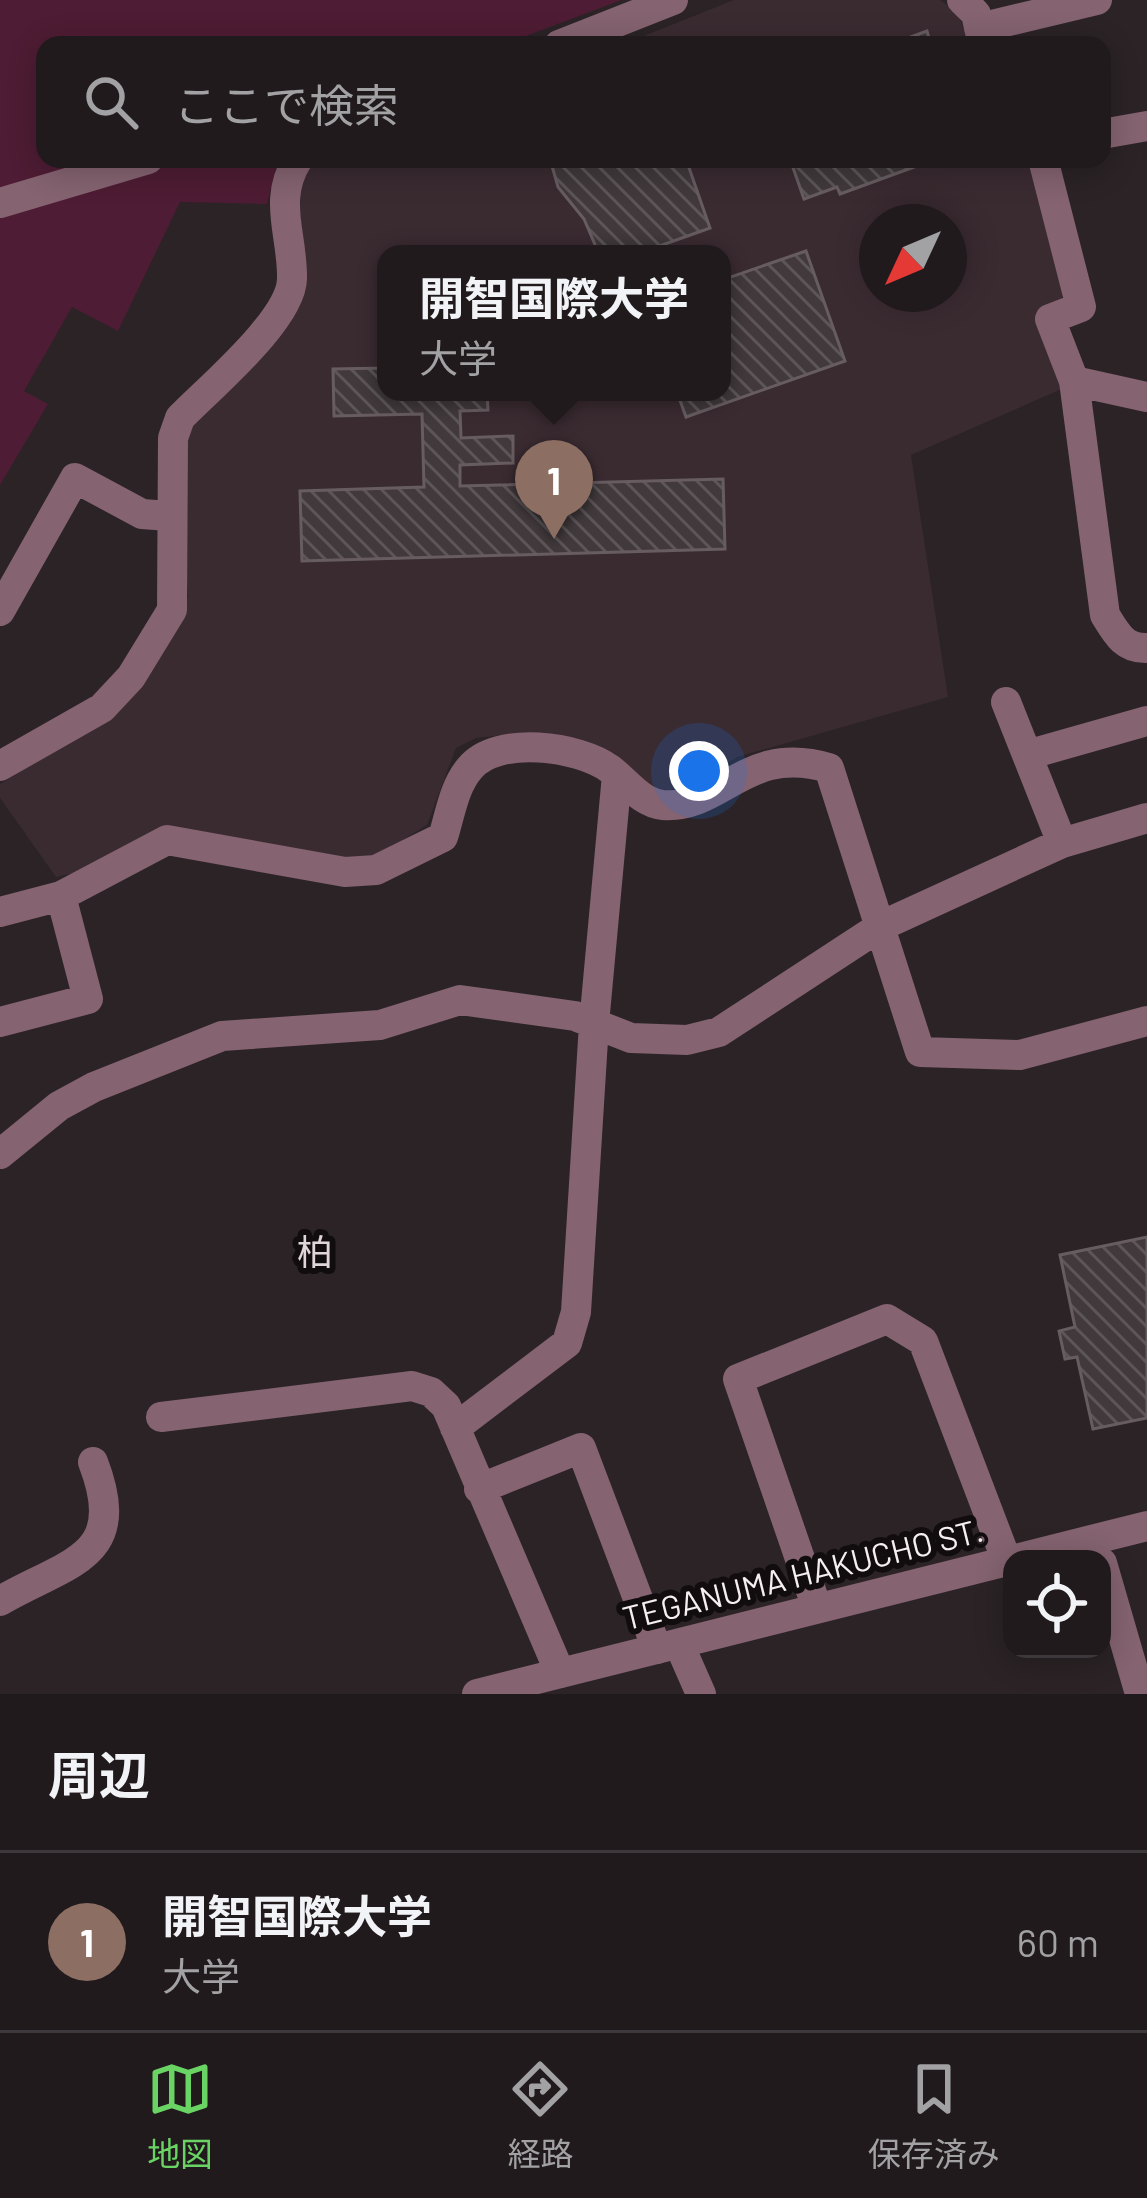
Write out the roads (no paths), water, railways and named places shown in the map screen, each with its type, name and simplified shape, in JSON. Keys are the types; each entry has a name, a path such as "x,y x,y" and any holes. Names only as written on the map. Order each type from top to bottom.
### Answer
{"street":[{"path":"582,36 673,0"},
{"path":"962,0 976,14 981,36"},
{"path":"984,36 1096,0"},
{"path":"1111,132 1147,126"},
{"path":"0,203 118,168"},
{"path":"0,766 102,708 131,677 172,610 173,438 180,418 282,311 292,282 282,208 292,168"},
{"path":"1045,168 1081,307 1050,319 1074,381 1105,616 1118,637 1134,648 1147,648"},
{"path":"1074,381 1147,397"},
{"path":"0,610 75,478 142,514 169,516"},
{"path":"1006,702 1062,843"},
{"path":"1027,755 1147,721"},
{"path":"0,912 61,896 167,840 181,838 345,872 376,870 443,837 460,783 486,755 522,748 569,752 617,776 660,806 694,802 737,774 799,758 829,767 920,1052 1020,1055 1147,1022"},
{"path":"454,1428 567,1343 576,1312 594,1024 617,776"},
{"path":"0,1154 59,1106 94,1087 222,1036 380,1024 460,1000 594,1024 632,1038 687,1040 719,1032 881,926 1062,843 1147,818"},
{"path":"0,1022 88,999 61,896"},
{"path":"817,1608 739,1379 887,1319 923,1341 1003,1551"},
{"path":"161,1417 412,1386 431,1392 446,1406 560,1673"},
{"path":"479,1489 581,1448 668,1646 701,1694"},
{"path":"0,1601 80,1562 100,1542 106,1495 93,1462"},
{"name":"TEGANUMA HAKUCHO ST.","path":"1104,1550 1147,1526"},
{"name":"TEGANUMA HAKUCHO ST.","path":"477,1694 1003,1560"},
{"path":"1111,1594 1140,1694"}],"place":[{"name":"開智国際大学","path":"554,539"}],"district":[{"name":"柏","path":"315,1252"}]}
